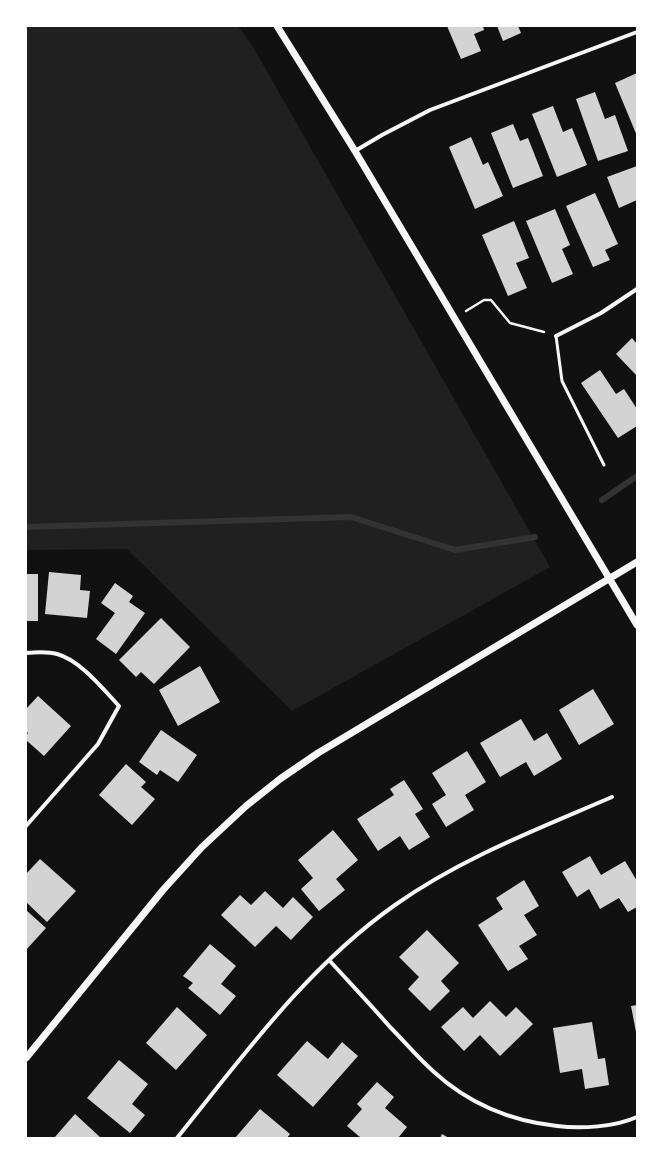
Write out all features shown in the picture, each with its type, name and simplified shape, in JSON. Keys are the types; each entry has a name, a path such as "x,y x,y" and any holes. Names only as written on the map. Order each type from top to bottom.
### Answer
{"street":[{"path":"277,26 355,150 637,625"},
{"path":"355,150 430,110 637,32"},
{"path":"556,336 601,313 637,289"},
{"path":"26,1058 163,890 202,848 246,806 280,779 318,753 637,562"},
{"path":"26,653 39,651 58,654 71,660 88,674 119,706 98,744 26,826"},
{"path":"177,1138 287,1003 353,938 396,904 440,876 476,857 612,797"},
{"path":"329,960 430,1068 456,1089 477,1103 524,1121 569,1128 610,1124 637,1117"}],"lane":[{"path":"556,336 562,381 604,465"}],"path":[{"path":"455,317 484,300 491,300 510,323 556,336"}],"shaded area":[{"path":"26,26 238,26 252,45 550,567 292,711 127,549 26,550"}],"building":[{"path":"447,26 483,26 484,30 474,34 481,51 461,59"},
{"path":"497,26 518,26 521,33 503,41"},
{"path":"637,73 637,136 615,83"},
{"path":"595,92 605,119 615,115 628,151 598,161 576,99"},
{"path":"553,106 563,132 572,128 587,165 557,177 532,114"},
{"path":"513,124 520,141 528,138 543,176 513,188 491,133"},
{"path":"471,137 483,165 488,162 503,196 475,209 449,147"},
{"path":"637,166 637,200 619,208 607,177"},
{"path":"595,193 618,244 605,250 610,260 593,267 566,206"},
{"path":"555,209 570,245 562,249 573,274 552,283 526,221"},
{"path":"514,221 529,258 516,263 527,288 508,296 482,235"},
{"path":"632,338 637,344 637,376 616,354"},
{"path":"600,370 616,394 624,389 637,409 637,426 618,438 581,383"},
{"path":"49,572 81,575 80,590 90,591 87,618 45,614"},
{"path":"26,574 38,574 38,621 26,621"},
{"path":"115,583 133,596 129,602 145,613 116,654 96,639 115,613 101,603"},
{"path":"161,618 190,647 154,684 141,672 136,677 119,660"},
{"path":"200,666 220,702 178,726 159,690"},
{"path":"593,689 614,724 579,745 559,710"},
{"path":"38,696 71,726 44,756 26,740 28,733 26,731 26,709"},
{"path":"521,719 534,741 547,733 562,759 534,776 526,762 500,777 480,743"},
{"path":"161,730 197,755 178,782 160,770 157,775 139,762"},
{"path":"467,751 486,782 465,795 474,810 446,827 432,804 446,795 432,773"},
{"path":"126,764 146,782 141,787 155,799 132,825 99,795"},
{"path":"404,780 423,809 415,814 430,837 409,850 400,836 378,851 357,819 394,795 390,789"},
{"path":"333,830 358,860 336,879 345,890 319,911 301,889 313,878 298,860"},
{"path":"590,856 601,875 625,861 637,881 637,907 628,912 619,898 600,909 589,889 577,897 562,872"},
{"path":"40,859 76,891 47,922 26,902 26,874"},
{"path":"524,880 539,906 524,915 537,935 519,946 528,959 508,971 478,925 503,909 496,898"},
{"path":"265,891 283,908 293,897 313,917 291,940 276,926 255,947 221,915 240,895 251,905"},
{"path":"26,910 46,928 26,950"},
{"path":"427,930 459,963 441,981 450,991 430,1011 408,989 419,977 399,957"},
{"path":"210,944 236,966 221,984 236,996 220,1015 188,988 193,983 183,976"},
{"path":"490,1001 506,1017 516,1007 533,1024 500,1056 480,1035 464,1051 441,1027 463,1007 473,1018"},
{"path":"637,1005 637,1032 636,1032 631,1006"},
{"path":"177,1007 207,1035 176,1070 146,1043"},
{"path":"592,1022 598,1059 605,1058 609,1085 585,1089 582,1069 560,1073 553,1028"},
{"path":"307,1041 328,1059 342,1042 358,1056 313,1107 277,1075"},
{"path":"119,1060 148,1084 132,1104 145,1115 130,1133 87,1098"},
{"path":"377,1082 394,1097 385,1108 407,1127 398,1138 361,1138 347,1126 362,1109 357,1104"},
{"path":"260,1109 290,1134 287,1138 235,1138"},
{"path":"75,1114 101,1138 54,1138"},
{"path":"442,1134 449,1138 440,1138"}],"waterway":[{"path":"602,500 637,476"},
{"path":"26,527 351,517 455,550 535,537"}]}
